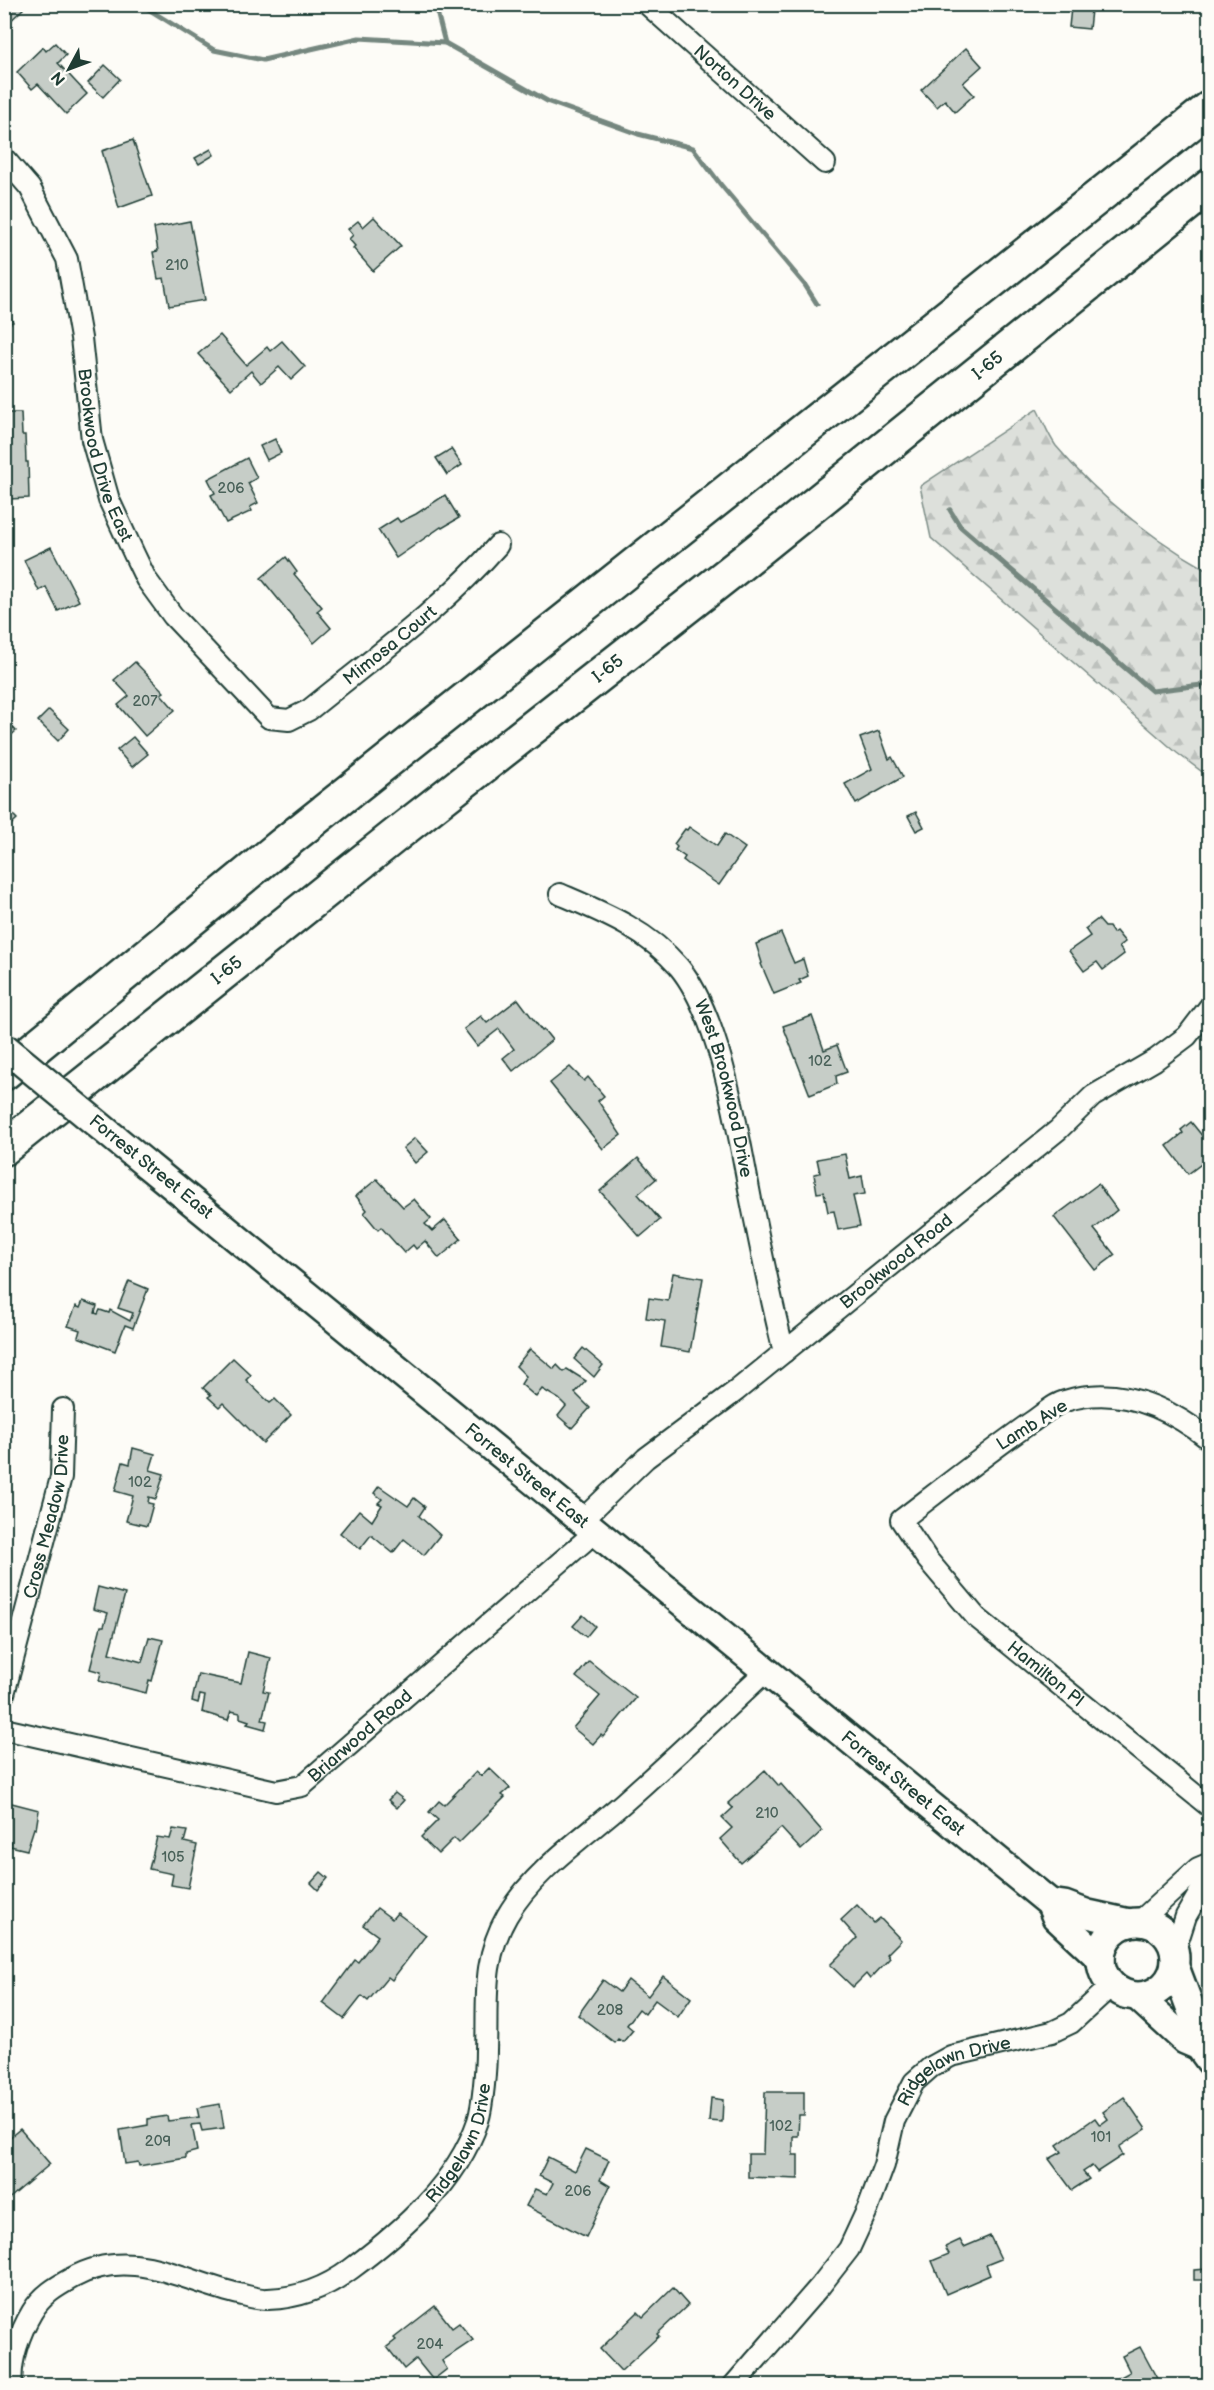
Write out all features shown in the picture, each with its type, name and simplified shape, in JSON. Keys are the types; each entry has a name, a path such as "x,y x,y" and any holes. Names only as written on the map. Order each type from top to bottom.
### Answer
{"highway":[{"path":"4,1073 282,845 1209,108"},
{"name":"I-65","path":"4,1148 392,837 737,567 1209,186"}],"street":[{"name":"Norton Drive","path":"646,4 825,163"},
{"name":"Brookwood Drive East","path":"6,161 30,188 67,259 81,338 92,440 109,500 134,554 146,579 173,616 269,718"},
{"name":"Mimosa Court","path":"269,718 290,720 309,710 432,610 483,563 498,545"},
{"name":"West Brookwood Drive","path":"560,894 607,914 647,937 680,968 703,1009 719,1053 736,1121 765,1275 784,1352"},
{"name":"Brookwood Road","path":"589,1525 646,1458 736,1391 1058,1130 1093,1096 1155,1060 1187,1036 1209,1006"},
{"name":"Forrest Street East","path":"4,1047 1050,1903 1056,1917 1101,1959"},
{"name":"Lamb Ave","path":"901,1520 1003,1442 1064,1401 1109,1394 1146,1401 1194,1427 1209,1440"},
{"name":"Cross Meadow Drive","path":"4,1694 61,1477 63,1409"},
{"name":"Hamilton Pl","path":"901,1520 927,1559 976,1617 1209,1807"},
{"name":"Briarwood Road","path":"4,1729 276,1791 302,1786 589,1525"},
{"name":"Ridgelawn Drive","path":"12,2385 10,2373 22,2329 33,2309 48,2291 88,2269 133,2264 178,2273 221,2290 266,2300 310,2292 349,2271 401,2228 433,2196 461,2160 479,2119 486,2051 485,2005 489,1959 507,1917 534,1880 676,1757 767,1670"},
{"path":"1204,2053 1185,2040 1138,1997 1119,1992 1112,1986 1102,1969 1101,1959 1106,1940 1112,1932 1134,1922 1198,1868 1209,1863"},
{"path":"1138,1997 1157,1992 1165,1986 1175,1959 1186,1916 1209,1875"},
{"name":"Forrest Street East","path":"1050,1903 1064,1905 1089,1914 1134,1922"},
{"path":"1134,1922 1157,1927 1165,1933 1198,2028 1204,2053"},
{"name":"Ridgelawn Drive","path":"733,2385 821,2285 849,2249 880,2176 894,2121 915,2082 931,2067 951,2056 1052,2032 1071,2023 1112,1986"}],"green space":[{"path":"1037,409 1056,446 1108,499 1147,531 1209,571 1209,777 1177,753 931,538 920,486"}],"building":[{"path":"4,4 19,4 23,9 4,27"},
{"path":"1071,8 1091,10 1089,29 1069,27"},
{"path":"55,43 66,55 58,63 87,94 66,114 38,84 32,89 17,72 43,47 46,51"},
{"path":"966,48 982,66 963,83 974,95 955,112 945,100 937,107 921,90"},
{"path":"105,65 120,79 103,97 88,83"},
{"path":"133,140 152,196 119,208 102,151"},
{"path":"211,149 214,155 199,164 195,158"},
{"path":"374,217 401,246 373,271 353,248 355,246 349,239 353,235 348,229 358,221 363,227"},
{"path":"190,221 205,300 169,306 164,278 158,279 153,252 158,251 154,228"},
{"path":"4,306 13,322 4,326"},
{"path":"220,335 246,365 267,347 270,351 282,341 305,367 291,380 279,367 261,383 251,371 231,389 198,354"},
{"path":"4,413 21,413 22,435 25,435 26,462 28,462 29,498 9,499 8,494 4,494"},
{"path":"275,439 281,453 267,460 260,446"},
{"path":"451,449 462,465 447,475 436,458"},
{"path":"247,458 257,478 248,483 258,503 250,507 252,511 226,523 211,495 215,493 208,479"},
{"path":"445,495 459,518 441,527 396,558 378,530 397,518 400,522 416,514"},
{"path":"51,547 79,601 58,611 46,587 39,591 24,560"},
{"path":"286,557 297,572 294,574 322,607 317,611 331,628 314,643 261,578"},
{"path":"135,662 164,692 161,694 175,710 145,736 118,705 129,696 114,680"},
{"path":"49,710 69,729 58,741 38,721"},
{"path":"4,717 16,731 7,739 4,736"},
{"path":"879,731 889,759 892,757 903,777 856,804 845,784 872,769 860,738"},
{"path":"133,737 148,754 132,767 117,750"},
{"path":"4,806 17,819 4,831"},
{"path":"916,812 924,827 916,831 908,816"},
{"path":"689,827 717,846 725,834 745,848 719,885 688,864 683,860 685,857 675,850 677,847 674,844"},
{"path":"1098,919 1113,933 1116,931 1125,942 1119,947 1124,954 1103,970 1097,962 1084,971 1069,951 1090,936 1085,929"},
{"path":"781,933 794,963 803,959 808,976 799,980 801,983 774,994 761,964 756,944"},
{"path":"518,999 542,1031 544,1030 552,1040 513,1071 503,1058 514,1049 499,1029 477,1046 464,1029 481,1016 487,1023"},
{"path":"812,1016 824,1050 837,1045 847,1072 836,1076 837,1084 810,1095 783,1026"},
{"path":"570,1067 584,1081 588,1077 604,1096 598,1101 621,1135 603,1149 550,1083"},
{"path":"1191,1122 1208,1143 1210,1142 1210,1167 1204,1162 1188,1174 1167,1146 1183,1133 1181,1130"},
{"path":"415,1138 428,1152 415,1163 403,1148"},
{"path":"845,1154 850,1179 862,1176 865,1194 853,1196 860,1226 838,1230 834,1211 828,1212 824,1192 817,1193 814,1174 820,1173 817,1159"},
{"path":"638,1158 656,1179 638,1194 660,1220 640,1237 600,1191"},
{"path":"377,1179 403,1207 414,1199 431,1219 425,1224 432,1231 445,1220 461,1239 439,1258 425,1241 416,1249 413,1245 404,1253 381,1227 378,1230 364,1213 367,1210 356,1196"},
{"path":"1098,1184 1117,1210 1094,1229 1115,1255 1095,1270 1054,1217"},
{"path":"673,1273 703,1278 690,1352 661,1347 665,1321 646,1318 649,1298 668,1301"},
{"path":"129,1281 148,1289 133,1328 125,1325 115,1351 78,1337 80,1330 68,1326 76,1306 80,1308 83,1301 97,1306 95,1313 98,1314 100,1310 109,1313 110,1310 130,1321 133,1313 118,1308"},
{"path":"583,1348 603,1365 594,1377 574,1359"},
{"path":"530,1349 554,1369 557,1365 564,1372 567,1369 586,1381 575,1393 590,1408 572,1428 558,1416 566,1406 559,1399 542,1389 536,1397 521,1384 526,1376 516,1366"},
{"path":"233,1358 251,1375 246,1380 270,1403 275,1399 291,1415 263,1443 223,1403 219,1407 208,1397 211,1395 203,1388"},
{"path":"133,1448 155,1454 150,1470 164,1474 156,1499 149,1497 148,1503 153,1504 147,1526 126,1521 133,1496 115,1491 123,1462 130,1464"},
{"path":"379,1486 408,1506 414,1498 425,1507 419,1516 440,1535 424,1555 404,1539 393,1553 371,1535 360,1549 340,1533 359,1510 372,1521 382,1505 378,1503 382,1499 374,1493"},
{"path":"98,1587 125,1594 109,1653 142,1662 149,1637 163,1640 152,1681 149,1680 146,1693 99,1681 101,1672 90,1669 101,1626 104,1626 108,1613 93,1609"},
{"path":"583,1615 595,1626 586,1637 573,1626"},
{"path":"248,1652 271,1658 263,1691 269,1692 262,1720 267,1721 265,1729 247,1724 249,1721 240,1718 240,1713 231,1711 228,1720 202,1712 205,1696 200,1695 198,1703 192,1701 198,1674 241,1683"},
{"path":"589,1661 636,1698 603,1737 601,1735 593,1744 573,1728 600,1696 576,1677"},
{"path":"489,1768 510,1788 502,1795 505,1797 459,1843 454,1838 438,1854 421,1837 438,1820 429,1812 439,1801 444,1805 476,1772 481,1776"},
{"path":"765,1770 779,1786 781,1784 822,1831 801,1850 781,1828 741,1863 720,1839 732,1828 722,1818 733,1808 728,1803"},
{"path":"395,1793 404,1800 397,1808 388,1800"},
{"path":"4,1801 39,1810 36,1829 34,1828 27,1850 10,1846 11,1842 4,1840"},
{"path":"173,1829 187,1831 184,1842 197,1845 188,1888 171,1885 173,1874 149,1869 157,1837 170,1839"},
{"path":"321,1872 328,1878 318,1890 311,1883"},
{"path":"857,1905 874,1923 880,1918 901,1940 887,1954 890,1958 870,1979 866,1974 853,1987 830,1965 857,1938 841,1920"},
{"path":"377,1908 392,1919 397,1913 426,1935 392,1980 388,1977 368,2001 362,1996 344,2019 323,2003 355,1960 358,1962 378,1936 363,1925"},
{"path":"663,1976 691,1998 678,2017 655,2000 645,2014 639,2009 627,2025 633,2030 623,2042 618,2039 615,2043 578,2015 603,1980 619,1992 628,1980 648,1996"},
{"path":"765,2092 804,2092 804,2115 799,2115 798,2136 793,2136 793,2155 798,2155 798,2179 748,2177 748,2154 763,2154"},
{"path":"1124,2097 1146,2129 1119,2147 1123,2155 1097,2172 1092,2166 1083,2172 1089,2179 1072,2190 1049,2159 1062,2152 1057,2145 1095,2118 1100,2125 1108,2119 1103,2112"},
{"path":"711,2098 723,2100 722,2122 709,2121"},
{"path":"220,2104 224,2128 202,2131 200,2124 192,2125 197,2151 186,2154 186,2158 139,2166 138,2162 125,2164 120,2130 148,2125 148,2119 167,2116 168,2121 199,2117 197,2108"},
{"path":"20,2129 50,2164 4,2203 4,2142"},
{"path":"586,2149 609,2160 600,2180 610,2186 586,2237 526,2206 535,2189 547,2194 553,2183 539,2176 548,2157 575,2171"},
{"path":"990,2236 1001,2259 986,2265 990,2275 946,2294 932,2261 949,2254 945,2247 960,2240 964,2247"},
{"path":"1207,2269 1207,2280 1194,2280 1194,2270"},
{"path":"673,2288 688,2305 621,2371 600,2349 638,2312 643,2317"},
{"path":"435,2306 452,2328 459,2323 473,2340 442,2361 447,2369 433,2380 416,2359 404,2369 387,2347 396,2340 394,2338"},
{"path":"1140,2347 1161,2386 1104,2386 1130,2372 1122,2356"},
{"path":"828,2379 834,2386 821,2386"},
{"path":"1100,2379 1104,2386 1088,2386"}],"waterway":[{"path":"140,4 214,50 263,60 359,38 445,43 549,102 638,134 693,148 805,285 817,304"},
{"path":"435,4 445,43"},
{"path":"950,510 960,526 1152,691 1210,684"}]}
